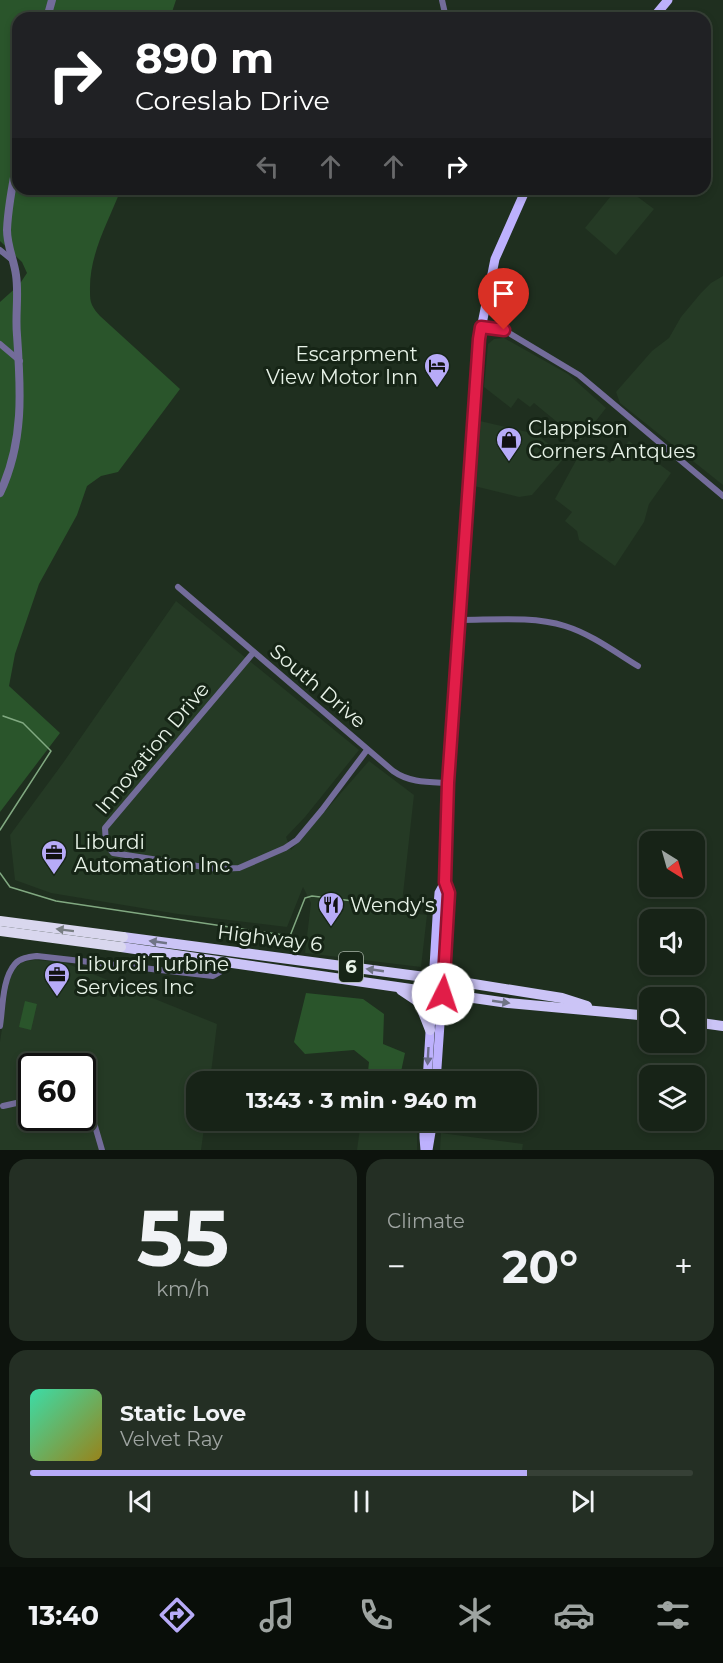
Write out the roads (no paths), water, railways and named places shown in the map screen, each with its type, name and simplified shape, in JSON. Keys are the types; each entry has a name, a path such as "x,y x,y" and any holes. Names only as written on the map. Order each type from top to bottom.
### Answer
{"highway":[{"name":"Highway 6","path":"0,921 221,960 234,957 396,987 508,1003 639,1015"},
{"name":"Highway 6","path":"0,931 122,942 234,957 438,979 562,998 605,1011"},
{"path":"396,987 419,1002 430,1030"},
{"path":"705,1024 723,1026"}],"main road":[{"path":"658,12 668,0"},
{"path":"436,1071 439,893 445,882 448,783 481,327 495,259 522,195"},
{"path":"428,1071 430,1030 437,993"},
{"path":"424,1131 427,1150"},
{"path":"427,1150 431,1131"}],"street":[{"path":"0,493 8,476 19,430 20,361 16,334 16,273 11,259 7,232 12,195"},
{"path":"0,250 11,259"},
{"path":"481,327 509,333 567,366 723,496"},
{"path":"0,345 20,361"},
{"name":"South Drive","path":"178,587 253,653 402,777 415,781 448,783"},
{"path":"460,620 534,622 565,626 583,633 638,666"},
{"name":"Innovation Drive","path":"253,653 105,828 106,844 113,853 217,869 239,868 285,848 297,840 368,750"},
{"path":"0,1026 9,973 15,963 26,957 37,956 213,976 220,972 221,960"},
{"path":"3,1106 18,1103"},
{"path":"96,1129 102,1150"}],"waterway":[{"path":"0,830 51,751 23,723 3,716"},
{"path":"0,873 10,887 56,901 290,936 305,898 312,896 387,905"}],"place":[{"name":"Escarpment View Motor Inn","path":"437,389"},
{"name":"Clappison Corners Antques","path":"509,463"},
{"name":"Liburdi Automation Inc","path":"54,876"},
{"name":"Wendy's","path":"331,928"},
{"name":"Liburdi Turbine Services Inc","path":"57,998"}]}
